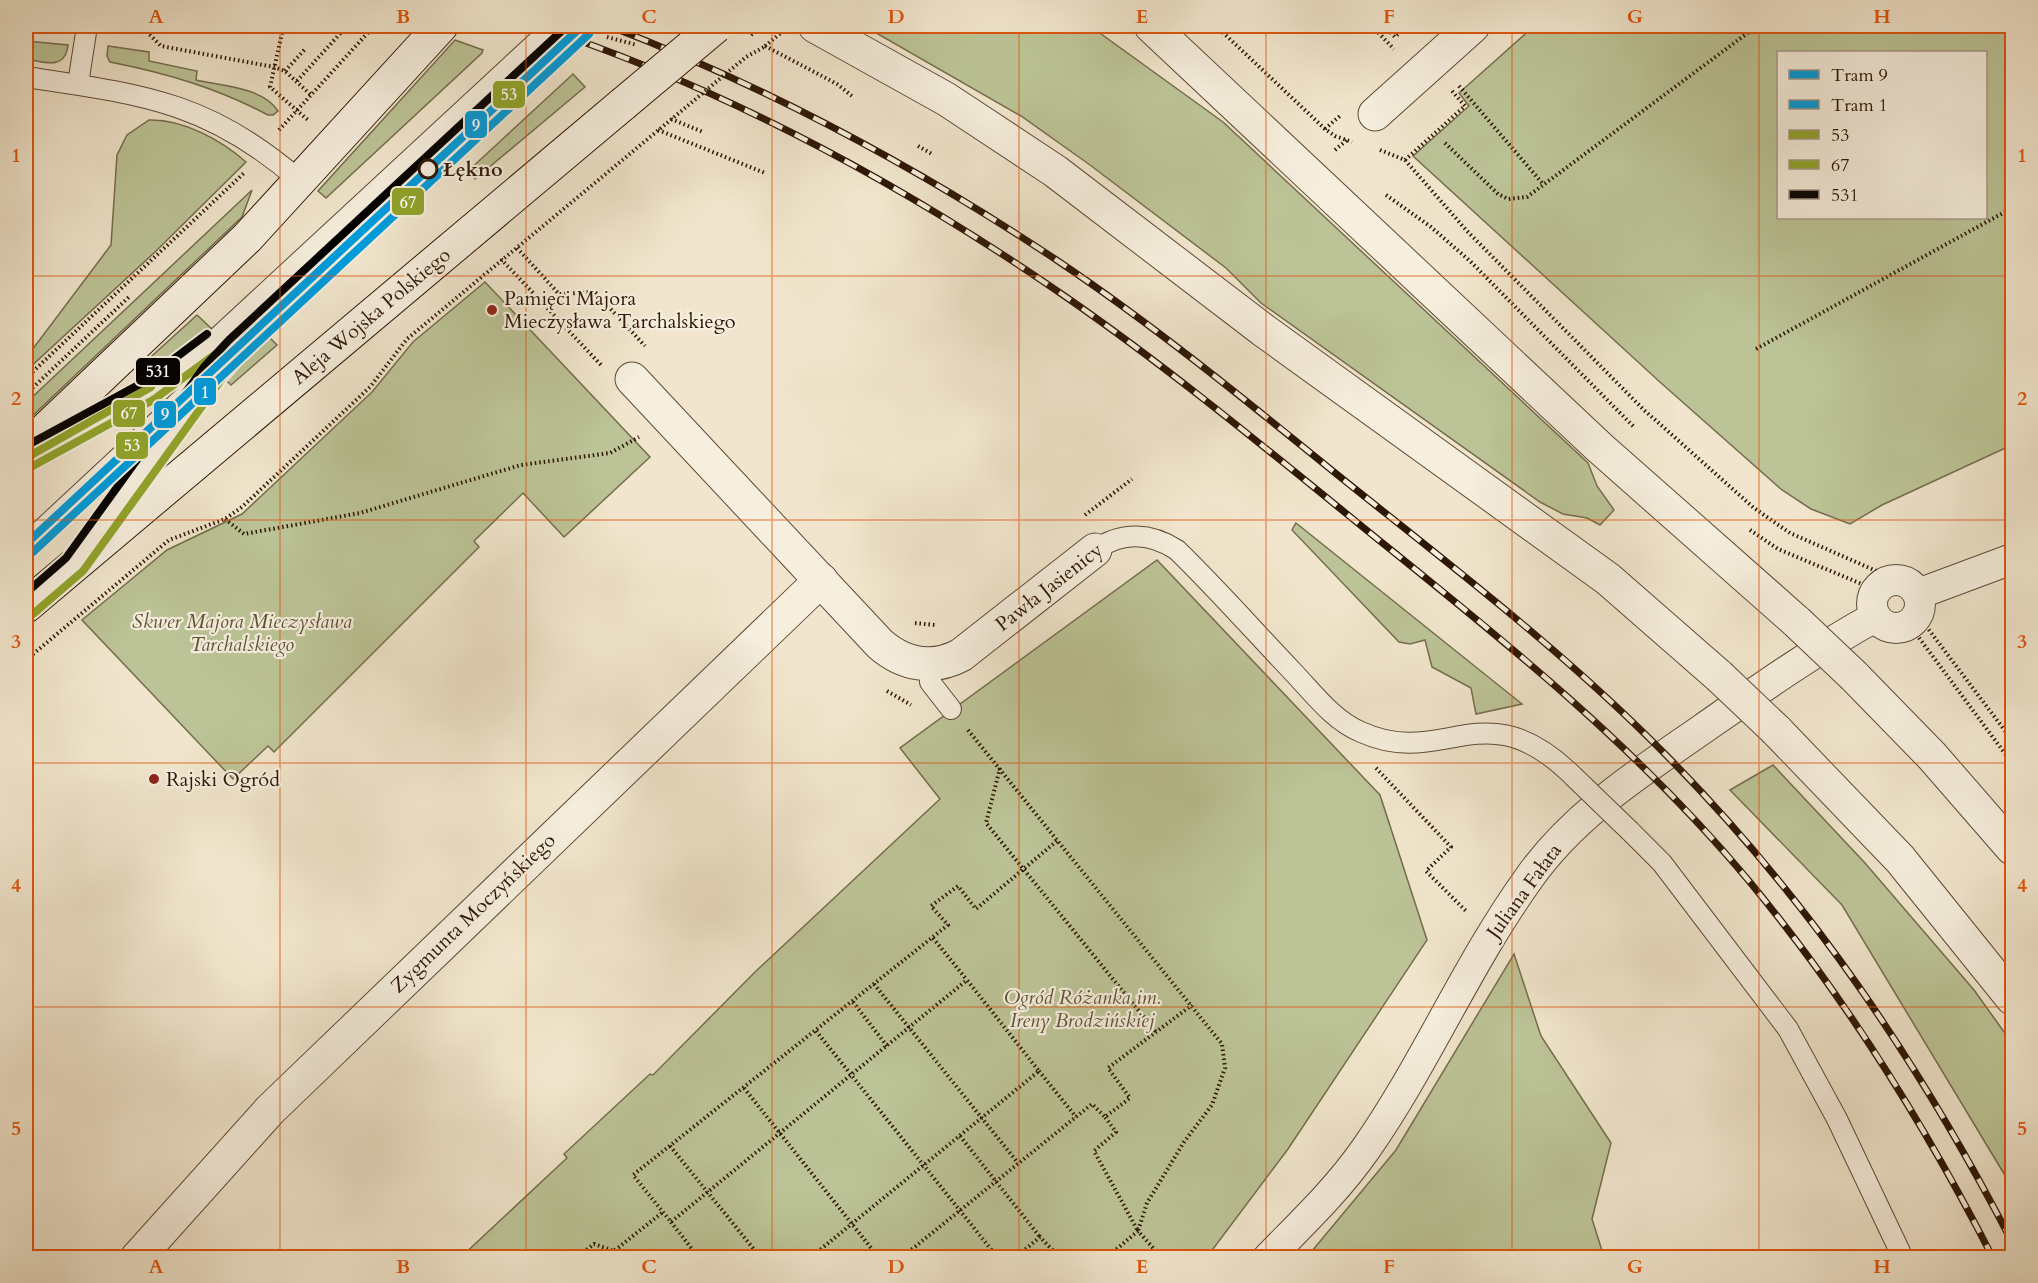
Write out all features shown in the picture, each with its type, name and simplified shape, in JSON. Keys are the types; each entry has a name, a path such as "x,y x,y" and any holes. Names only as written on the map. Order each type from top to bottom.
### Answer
{"street":[{"name":"Aleja Wojska Polskiego","path":"26,606 716,26"},
{"path":"815,26 945,99 1055,171 1263,330 1608,579 1719,676 1776,730 1900,859 2013,998"},
{"path":"1151,26 1599,447 1797,622 1854,676 1946,772 2013,848"},
{"path":"1375,114 1473,26"},
{"path":"26,448 213,273 300,181 436,30"},
{"name":"Pawła Jasienicy","path":"632,379 890,653 909,662 929,664 955,658 967,651 1095,550"},
{"path":"1915,612 1904,581 1881,596 1883,625 1893,629 1915,612 2013,559"},
{"name":"Zygmunta Moczyńskiego","path":"137,1257 270,1110 820,580"},
{"name":"Juliana Fałata","path":"1268,1257 1335,1188 1364,1152 1386,1119 1490,936 1529,877 1560,841 1602,801 1640,772 1778,677 1881,596"}],"lane":[{"path":"78,84 87,26"},
{"path":"26,458 191,362 554,26"},
{"path":"26,544 535,70 590,30"},
{"path":"26,77 157,99 196,112 233,130 269,154 300,181"},
{"path":"74,565 207,382 237,347"},
{"name":"Pawła Jasienicy","path":"1095,550 1110,541 1134,536 1160,541 1177,550 1331,712 1354,729 1378,739 1406,743 1476,732 1509,735 1541,748 1662,863 1788,1029 1837,1119 1904,1257"},
{"path":"929,664 930,682 951,710"}],"path":[{"path":"120,26 146,31 161,46 274,67 285,71 311,94"},
{"path":"297,81 347,26"},
{"path":"269,154 297,110 374,26"},
{"path":"639,26 653,33"},
{"path":"757,29 761,26"},
{"path":"1216,26 1325,129 1335,136 1356,143"},
{"path":"1372,26 1395,50"},
{"path":"1384,26 1395,37 1400,32 1394,26"},
{"path":"1445,143 1498,194 1508,199 1527,197 1757,26"},
{"path":"590,30 638,45"},
{"path":"26,660 169,540 225,519 242,507 370,387 407,339 657,130 746,57 782,31"},
{"path":"282,33 270,87 308,120"},
{"path":"764,46 837,84 852,96"},
{"path":"285,71 306,48"},
{"path":"1405,160 1465,106 1452,91 1467,78"},
{"path":"1458,86 1543,184"},
{"path":"26,378 234,184 316,112"},
{"path":"671,119 703,132"},
{"path":"657,130 765,173"},
{"path":"1325,144 1342,159"},
{"path":"918,146 932,154"},
{"path":"1376,149 1405,160 1467,231 1644,410 1774,523 1790,533 1884,573 1881,596 1778,549 1744,524"},
{"path":"1384,194 1431,227 1470,261 1641,434"},
{"path":"1756,349 2013,208"},
{"path":"517,248 559,294 595,292 651,352"},
{"path":"502,260 598,363 632,379"},
{"path":"26,394 136,291"},
{"path":"225,519 244,534 360,513 521,465 610,453 635,441 664,413"},
{"path":"1079,521 1132,479"},
{"path":"1915,612 2013,740"},
{"path":"1915,612 2013,763"},
{"path":"911,622 928,625 943,623"},
{"path":"951,710 1222,1044 1225,1068 1212,1105 1184,1143 1147,1203 1138,1230 1106,1257"},
{"path":"1000,768 986,824 1156,1032"},
{"path":"1401,797 1451,848 1426,871 1452,898"},
{"path":"699,1257 633,1175 948,925 931,906 958,886 976,909 1058,840"},
{"path":"933,938 1076,1117"},
{"path":"671,1222 967,980"},
{"path":"874,984 1018,1163"},
{"path":"853,1002 887,1046"},
{"path":"1105,1117 1130,1098 1108,1068 1192,1005"},
{"path":"816,1031 998,1257"},
{"path":"810,1257 1039,1071"},
{"path":"744,1088 879,1257"},
{"path":"901,1257 1092,1104 1116,1132 1094,1151 1138,1230 1162,1257"},
{"path":"960,1136 1040,1237 1060,1257"},
{"path":"670,1146 760,1257"},
{"path":"576,1257 594,1244 614,1251 663,1212"},
{"path":"1015,1257 1040,1237"}],"green space":[{"path":"864,26 1090,26 1223,122 1588,463 1597,486 1614,510 1600,525 1587,518 1563,514 1540,502 1261,303 1226,268 1021,116"},
{"path":"1534,26 2012,26 2012,445 1882,505 1850,524 1811,509 1782,490 1661,383 1413,156 1469,106 1459,93"},
{"path":"455,40 483,50 482,53 326,198 318,191"},
{"path":"26,41 68,45 63,59 46,63 26,59"},
{"path":"108,46 149,52 149,61 197,71 196,80 252,92 271,103 278,111 273,115 268,115 191,82 110,62 107,56"},
{"path":"573,74 585,87 475,179 468,171"},
{"path":"149,120 175,123 201,132 246,162 155,252 26,371 26,358 111,245 117,155 127,135"},
{"path":"252,190 242,217 26,422 26,403"},
{"name":"Skwer Majora Mieczysława Tarchalskiego","path":"485,282 650,457 564,537 523,493 474,541 479,547 274,752 268,746 233,779 82,620 167,550 242,514 372,392 413,342"},
{"path":"197,315 213,330 156,373 144,369 143,364"},
{"path":"264,332 277,345 231,385 224,378"},
{"path":"1296,523 1522,704 1476,714 1471,688 1432,667 1425,640 1410,644 1399,642 1292,530"},
{"name":"Ogród Różanka im. Ireny Brodzińskiej","path":"1157,560 1380,795 1427,940 1288,1149 1207,1257 460,1258 567,1158 564,1154 650,1074 653,1075 755,972 940,799 900,748"},
{"path":"1773,765 1865,863 1974,990 2012,1043 2012,1187 1842,905 1730,790"},
{"path":"1514,954 1541,1036 1611,1143 1592,1219 1604,1257 1307,1257 1396,1150"}],"railway":[{"path":"537,26 607,51 744,109 877,178 1004,256 1106,325 1184,384 1523,658 1618,743 1663,787 1707,833 1784,925 1881,1062 1939,1158 1993,1258"},
{"path":"609,26 725,75 838,130 948,192 1055,259 1127,309 1197,362 1547,644 1667,756 1719,811 1814,926 1900,1047 1976,1175 2012,1242"}],"tram line":[{"name":"9","path":"26,544 582,26"},
{"name":"1","path":"33,552 589,34"}],"transit line":[{"name":"531","path":"26,593 66,558 204,367 229,340 567,26"},
{"name":"53","path":"26,544 582,26"},
{"name":"67","path":"33,614 83,571 221,380 244,354 589,34"},
{"name":"531","path":"26,446 142,383 207,334"},
{"name":"67","path":"31,467 153,400 221,350"},
{"name":"53","path":"26,458 151,387"}],"place":[{"name":"Łękno","path":"428,169"},
{"name":"Pamięci Majora Mieczysława Tarchalskiego","path":"492,310"},
{"name":"Rajski Ogród","path":"154,779"}]}
